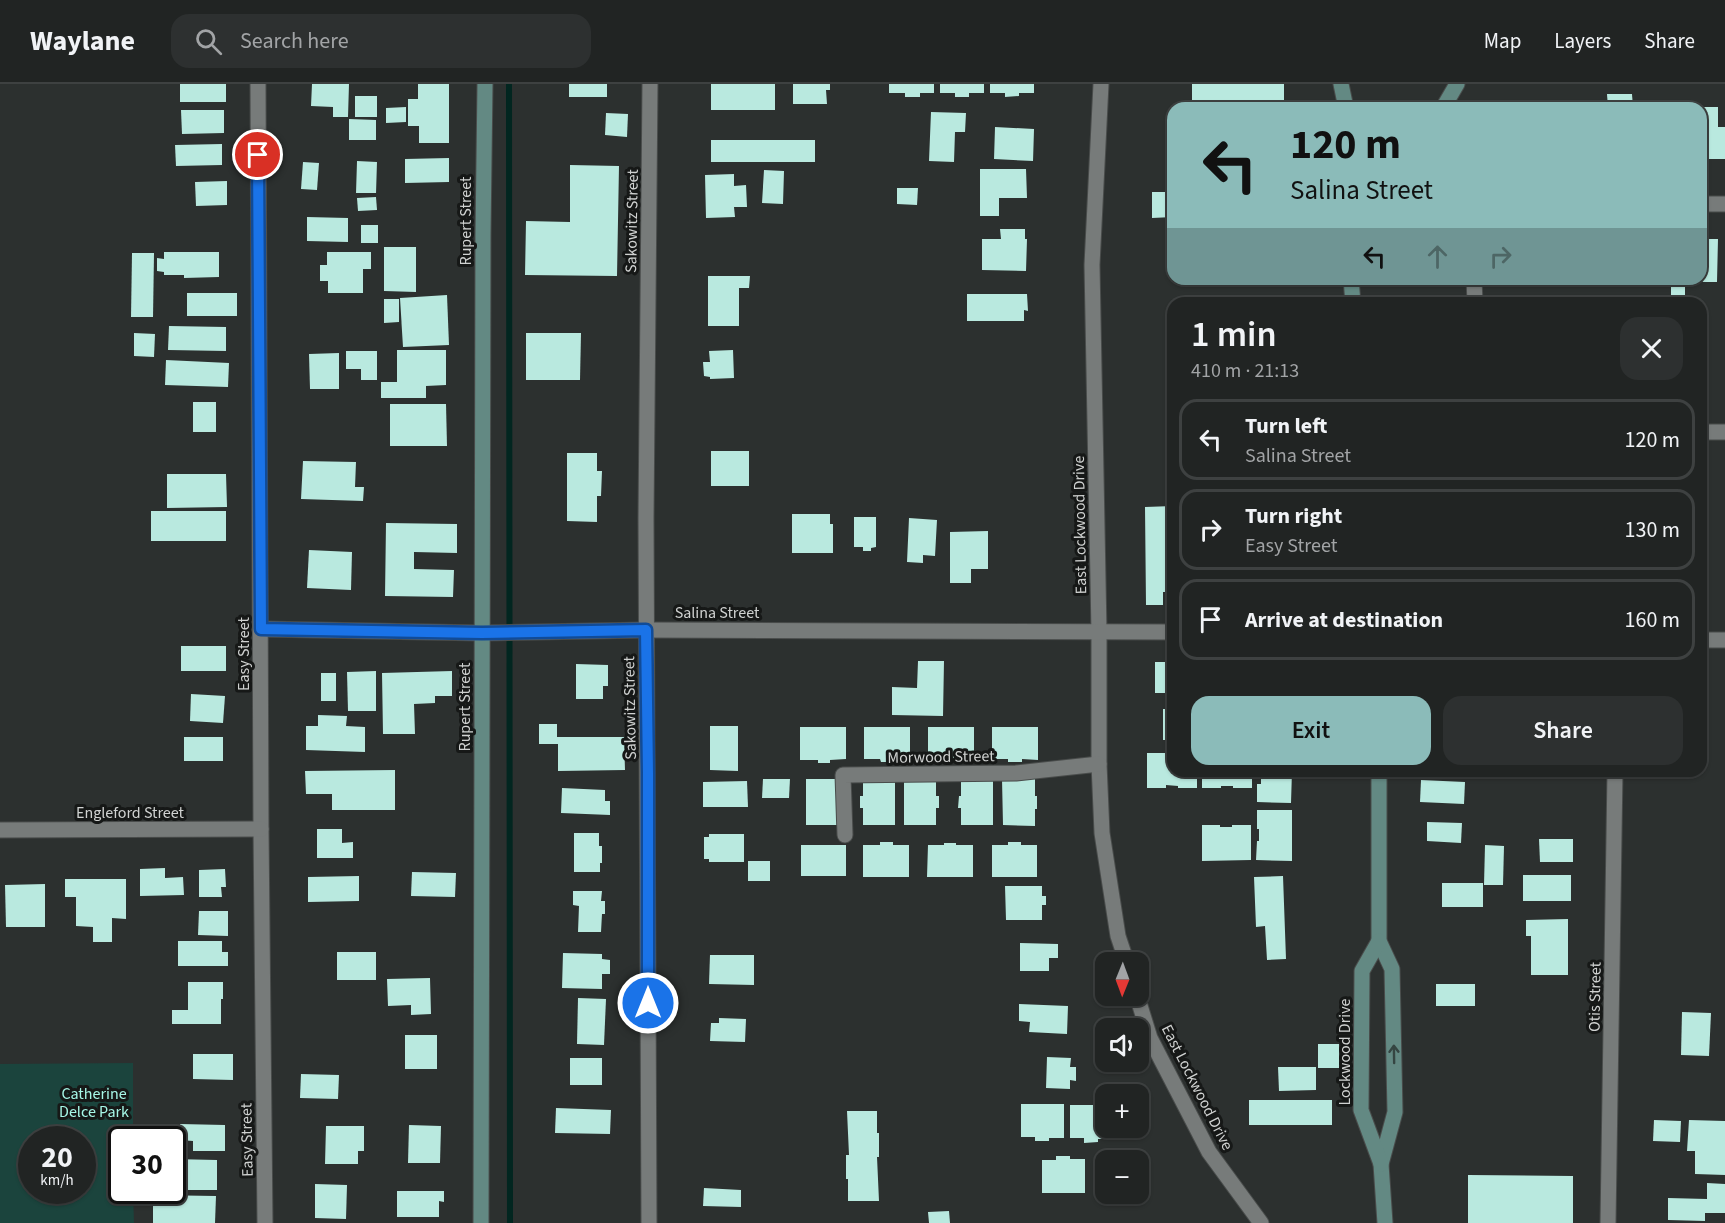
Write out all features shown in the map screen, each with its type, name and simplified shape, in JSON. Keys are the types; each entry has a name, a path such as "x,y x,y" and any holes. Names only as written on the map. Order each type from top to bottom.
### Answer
{"street":[{"name":"Easy Street","path":"258,84 265,1223"},
{"name":"Rupert Street","path":"481,1223 489,633 483,235 485,84"},
{"name":"Sakowitz Street","path":"649,1223 646,630 650,84"},
{"name":"East Lockwood Drive","path":"1101,84 1092,265 1099,632 1099,764 1102,833 1118,936 1123,952"},
{"path":"1341,84 1345,102"},
{"path":"1347,102 1351,84"},
{"path":"1447,102 1457,84"},
{"path":"1707,204 1725,204"},
{"path":"1707,432 1725,432"},
{"name":"Salina Street","path":"261,629 489,633 646,630 1167,632"},
{"path":"1707,640 1725,640"},
{"name":"Morwood Street","path":"844,835 843,775 1016,773 1099,764"},
{"name":"Lockwood Drive","path":"1379,777 1379,941 1392,969 1395,1112 1381,1164"},
{"name":"Otis Street","path":"1608,1223 1615,777"},
{"name":"Engleford Street","path":"0,830 261,829"},
{"name":"Lockwood Drive","path":"1379,941 1362,971 1361,1110 1381,1164 1384,1223"},
{"name":"East Lockwood Drive","path":"1140,1006 1150,1038 1209,1152 1259,1222"}],"green space":[{"name":"Catherine Delce Park","path":"133,1063 133,1126 108,1126 108,1204 133,1204 134,1223 0,1223 0,1064"}],"building":[{"path":"180,84 226,84 226,102 180,102"},
{"path":"312,84 349,84 348,117 333,117 333,107 311,106"},
{"path":"418,84 449,84 449,143 419,143 419,126 408,126 408,99 418,99"},
{"path":"569,84 607,84 607,97 569,97"},
{"path":"711,84 775,84 775,110 711,110"},
{"path":"793,84 830,84 830,90 826,90 827,104 793,104"},
{"path":"889,84 934,84 934,93 920,93 920,97 905,97 905,93 889,93"},
{"path":"940,84 984,84 984,93 969,93 969,97 955,97 955,93 940,93"},
{"path":"990,84 1034,84 1034,93 1019,93 1019,96 1005,97 1005,93 990,93"},
{"path":"1192,84 1284,84 1284,102 1192,102"},
{"path":"1607,94 1632,94 1633,102 1608,102"},
{"path":"355,96 377,96 377,117 355,117"},
{"path":"406,107 406,122 386,123 386,108"},
{"path":"1707,107 1718,107 1718,127 1725,127 1725,159 1707,159"},
{"path":"181,110 224,110 224,133 182,134"},
{"path":"931,112 966,113 965,132 955,132 954,162 929,161"},
{"path":"606,113 628,114 627,137 605,135"},
{"path":"349,119 376,120 376,140 349,140"},
{"path":"995,127 1034,129 1033,161 994,159"},
{"path":"711,140 815,140 815,162 711,162"},
{"path":"222,144 222,165 176,166 175,145"},
{"path":"449,158 449,182 405,183 405,159"},
{"path":"357,161 377,162 376,193 356,193"},
{"path":"303,162 319,163 317,190 301,189"},
{"path":"570,165 619,166 617,276 525,275 526,221 570,222"},
{"path":"980,169 1026,169 1027,198 999,198 999,216 980,216"},
{"path":"764,170 784,171 783,204 762,203"},
{"path":"734,174 734,186 746,185 747,207 734,207 735,217 706,218 705,175"},
{"path":"227,181 227,205 196,206 195,182"},
{"path":"897,188 918,188 917,205 897,204"},
{"path":"1152,192 1167,192 1167,217 1152,218"},
{"path":"376,197 377,210 358,211 357,198"},
{"path":"307,217 348,218 348,242 307,241"},
{"path":"361,225 378,225 378,243 361,243"},
{"path":"1000,229 1025,229 1026,271 982,270 982,239 1001,239"},
{"path":"1707,239 1718,239 1717,282 1707,282"},
{"path":"384,247 416,247 416,292 384,291"},
{"path":"164,252 219,252 219,277 184,278 184,275 164,275 164,272 157,271 157,258 164,259"},
{"path":"327,252 371,252 371,269 363,269 363,293 328,293 328,281 320,281 320,265 327,265"},
{"path":"132,253 154,253 153,317 131,317"},
{"path":"708,276 750,276 749,288 739,288 739,326 708,326"},
{"path":"1671,285 1685,285 1685,295 1671,295"},
{"path":"187,293 237,293 237,316 187,316"},
{"path":"967,294 1027,294 1028,311 1024,310 1024,321 967,321"},
{"path":"447,295 449,345 403,347 400,298"},
{"path":"384,299 399,299 399,322 384,323"},
{"path":"169,326 226,327 226,351 168,350"},
{"path":"134,333 155,334 154,357 134,356"},
{"path":"526,333 581,333 580,380 526,380"},
{"path":"397,350 446,350 446,385 426,386 426,398 381,398 381,382 397,382"},
{"path":"733,350 734,378 710,379 704,376 703,362 710,362 709,351"},
{"path":"346,351 377,351 377,380 361,380 361,369 346,369"},
{"path":"339,353 339,389 310,389 309,354"},
{"path":"166,360 229,363 228,387 165,385"},
{"path":"193,402 216,402 216,432 193,432"},
{"path":"390,404 446,404 447,446 390,446"},
{"path":"711,451 749,451 749,486 711,486"},
{"path":"567,453 597,453 597,471 602,471 601,496 597,496 597,522 567,521"},
{"path":"303,461 356,462 355,487 364,487 363,501 301,499"},
{"path":"167,474 226,474 227,507 167,508"},
{"path":"1167,506 1167,592 1163,592 1163,605 1146,605 1145,507"},
{"path":"151,511 226,511 226,541 151,541"},
{"path":"792,514 830,514 830,524 833,524 833,553 792,553"},
{"path":"854,517 876,517 876,547 871,548 871,551 863,551 863,547 854,547"},
{"path":"909,518 937,520 935,556 923,555 923,563 907,562"},
{"path":"386,523 457,524 457,553 414,552 414,569 454,570 453,597 385,596"},
{"path":"988,531 988,569 971,569 971,583 950,583 950,532"},
{"path":"309,550 352,552 351,590 307,588"},
{"path":"181,646 226,646 226,671 181,671"},
{"path":"918,661 944,661 943,716 892,715 892,687 917,688"},
{"path":"1155,662 1167,662 1167,693 1155,693"},
{"path":"576,664 608,665 608,686 603,686 603,699 576,699"},
{"path":"376,671 376,711 348,711 347,672"},
{"path":"452,671 452,696 435,696 435,703 414,704 415,734 383,734 382,673"},
{"path":"321,673 336,673 336,701 321,701"},
{"path":"191,694 225,696 223,723 190,721"},
{"path":"1163,709 1167,709 1167,740 1163,740"},
{"path":"318,715 347,716 346,726 365,727 365,752 306,750 306,726 318,726"},
{"path":"539,724 557,724 557,737 624,737 625,770 558,771 558,744 539,744"},
{"path":"710,726 738,726 738,771 710,770"},
{"path":"800,727 846,727 846,759 830,760 830,763 800,760"},
{"path":"864,727 910,727 910,759 881,762 880,759 864,759"},
{"path":"928,727 974,727 974,759 944,762 945,759 928,759"},
{"path":"992,727 1038,727 1038,760 1022,759 1022,762 1008,762 1008,759 992,759"},
{"path":"184,737 223,737 223,761 184,761"},
{"path":"1147,753 1167,753 1167,777 1197,777 1197,788 1178,788 1178,786 1166,785 1166,788 1147,788"},
{"path":"395,770 395,810 332,810 332,794 306,794 305,771"},
{"path":"1202,777 1252,777 1252,788 1221,786 1221,788 1202,788"},
{"path":"1261,777 1292,777 1291,803 1257,802 1257,784 1261,784"},
{"path":"763,779 790,779 789,798 762,798"},
{"path":"806,779 838,779 838,825 806,825"},
{"path":"863,779 895,779 895,825 863,825 860,796 863,796"},
{"path":"904,779 936,779 939,808 936,808 936,825 904,825"},
{"path":"961,779 993,779 993,825 961,825 961,808 958,808"},
{"path":"1002,779 1035,779 1037,809 1035,809 1035,826 1003,825"},
{"path":"1421,780 1465,782 1464,804 1420,802"},
{"path":"747,781 748,807 703,807 703,782"},
{"path":"562,788 605,790 605,801 610,801 610,815 561,813"},
{"path":"1257,810 1292,810 1292,861 1256,860 1257,841 1259,841"},
{"path":"1427,822 1462,823 1461,843 1427,841"},
{"path":"1202,825 1232,827 1232,825 1251,825 1251,860 1202,861"},
{"path":"317,829 342,829 342,843 353,842 353,858 317,858"},
{"path":"574,833 599,833 599,846 602,846 600,872 574,872"},
{"path":"709,834 744,834 744,862 709,862 709,859 704,859 704,837 709,837"},
{"path":"1539,839 1573,839 1573,862 1540,862"},
{"path":"880,842 909,845 909,877 863,877 863,845 880,845"},
{"path":"1008,842 1037,845 1037,877 992,877 992,845 1008,845"},
{"path":"944,843 973,845 973,877 927,877 928,845 944,845"},
{"path":"801,845 846,845 846,876 801,876"},
{"path":"1485,845 1504,846 1503,885 1484,885"},
{"path":"748,861 770,861 770,881 748,881"},
{"path":"165,868 165,878 183,877 184,895 140,896 140,869"},
{"path":"225,869 226,887 221,887 222,897 199,897 199,870"},
{"path":"412,872 456,873 455,897 411,896"},
{"path":"1523,875 1571,875 1571,901 1523,901"},
{"path":"359,876 359,901 308,902 308,877"},
{"path":"1283,876 1286,959 1267,960 1265,926 1256,927 1254,877"},
{"path":"65,879 126,879 126,919 112,918 112,942 93,942 93,927 76,926 76,897 65,897"},
{"path":"1442,883 1483,883 1483,907 1442,907"},
{"path":"45,884 45,927 6,927 5,885"},
{"path":"1005,886 1042,886 1042,896 1046,896 1046,905 1042,905 1042,920 1006,920"},
{"path":"573,891 602,891 601,901 605,901 605,914 602,914 601,932 578,932 579,906 573,905"},
{"path":"199,911 228,911 228,936 198,935"},
{"path":"1568,919 1568,975 1531,975 1531,936 1526,936 1526,920"},
{"path":"178,941 222,941 222,952 228,952 228,966 178,966"},
{"path":"1020,943 1058,944 1058,958 1049,958 1049,971 1020,971"},
{"path":"337,952 376,952 376,980 337,980"},
{"path":"563,953 602,954 602,959 610,960 610,974 602,974 602,989 562,988"},
{"path":"710,955 754,955 754,985 709,984"},
{"path":"430,978 431,1014 411,1015 411,1005 388,1006 387,979"},
{"path":"188,982 223,982 221,1024 172,1024 172,1010 188,1010"},
{"path":"1436,984 1475,984 1475,1006 1436,1006"},
{"path":"578,998 606,999 604,1045 577,1044"},
{"path":"1019,1004 1068,1006 1067,1034 1029,1032 1030,1022 1019,1021"},
{"path":"1682,1012 1711,1013 1709,1056 1681,1055"},
{"path":"719,1018 746,1019 745,1042 710,1041 711,1023 719,1023"},
{"path":"405,1035 437,1035 437,1069 405,1069"},
{"path":"1318,1044 1339,1044 1339,1068 1318,1068"},
{"path":"193,1054 233,1054 233,1080 193,1079"},
{"path":"1047,1057 1071,1058 1070,1067 1076,1067 1076,1081 1070,1080 1070,1089 1046,1088"},
{"path":"570,1058 602,1058 602,1085 570,1085"},
{"path":"1278,1067 1316,1067 1316,1090 1279,1091"},
{"path":"301,1074 339,1075 338,1099 300,1098"},
{"path":"1249,1100 1332,1100 1332,1125 1249,1125"},
{"path":"1021,1104 1064,1104 1064,1138 1035,1141 1035,1137 1021,1137"},
{"path":"1070,1105 1095,1105 1095,1138 1113,1139 1098,1139 1098,1142 1084,1143 1084,1138 1070,1138"},
{"path":"556,1108 611,1110 610,1134 555,1133"},
{"path":"847,1111 877,1111 879,1201 848,1201"},
{"path":"1654,1120 1681,1121 1680,1142 1653,1141"},
{"path":"1689,1120 1725,1121 1725,1175 1695,1174 1695,1151 1687,1151"},
{"path":"180,1124 225,1125 225,1151 193,1151 193,1141 186,1140 186,1126 180,1126"},
{"path":"409,1125 441,1126 440,1163 408,1163"},
{"path":"326,1126 364,1126 364,1151 358,1151 358,1164 325,1164"},
{"path":"1056,1156 1085,1159 1085,1193 1042,1193 1042,1160 1056,1160"},
{"path":"186,1159 217,1160 217,1190 186,1190"},
{"path":"1468,1175 1573,1176 1573,1223 1468,1223"},
{"path":"1707,1183 1725,1184 1725,1213 1705,1213 1705,1221 1668,1220 1668,1198 1707,1199"},
{"path":"315,1184 347,1185 346,1219 315,1218"},
{"path":"704,1188 741,1190 741,1207 703,1206"},
{"path":"397,1191 444,1191 444,1202 439,1201 439,1217 397,1217"},
{"path":"186,1196 216,1196 215,1223 153,1223 153,1204 186,1204"},
{"path":"949,1211 950,1223 929,1223 928,1212"}],"waterway":[{"path":"509,84 510,1223"}],"route":[{"path":"258,155 261,629 482,633 646,630 648,1003"}]}
